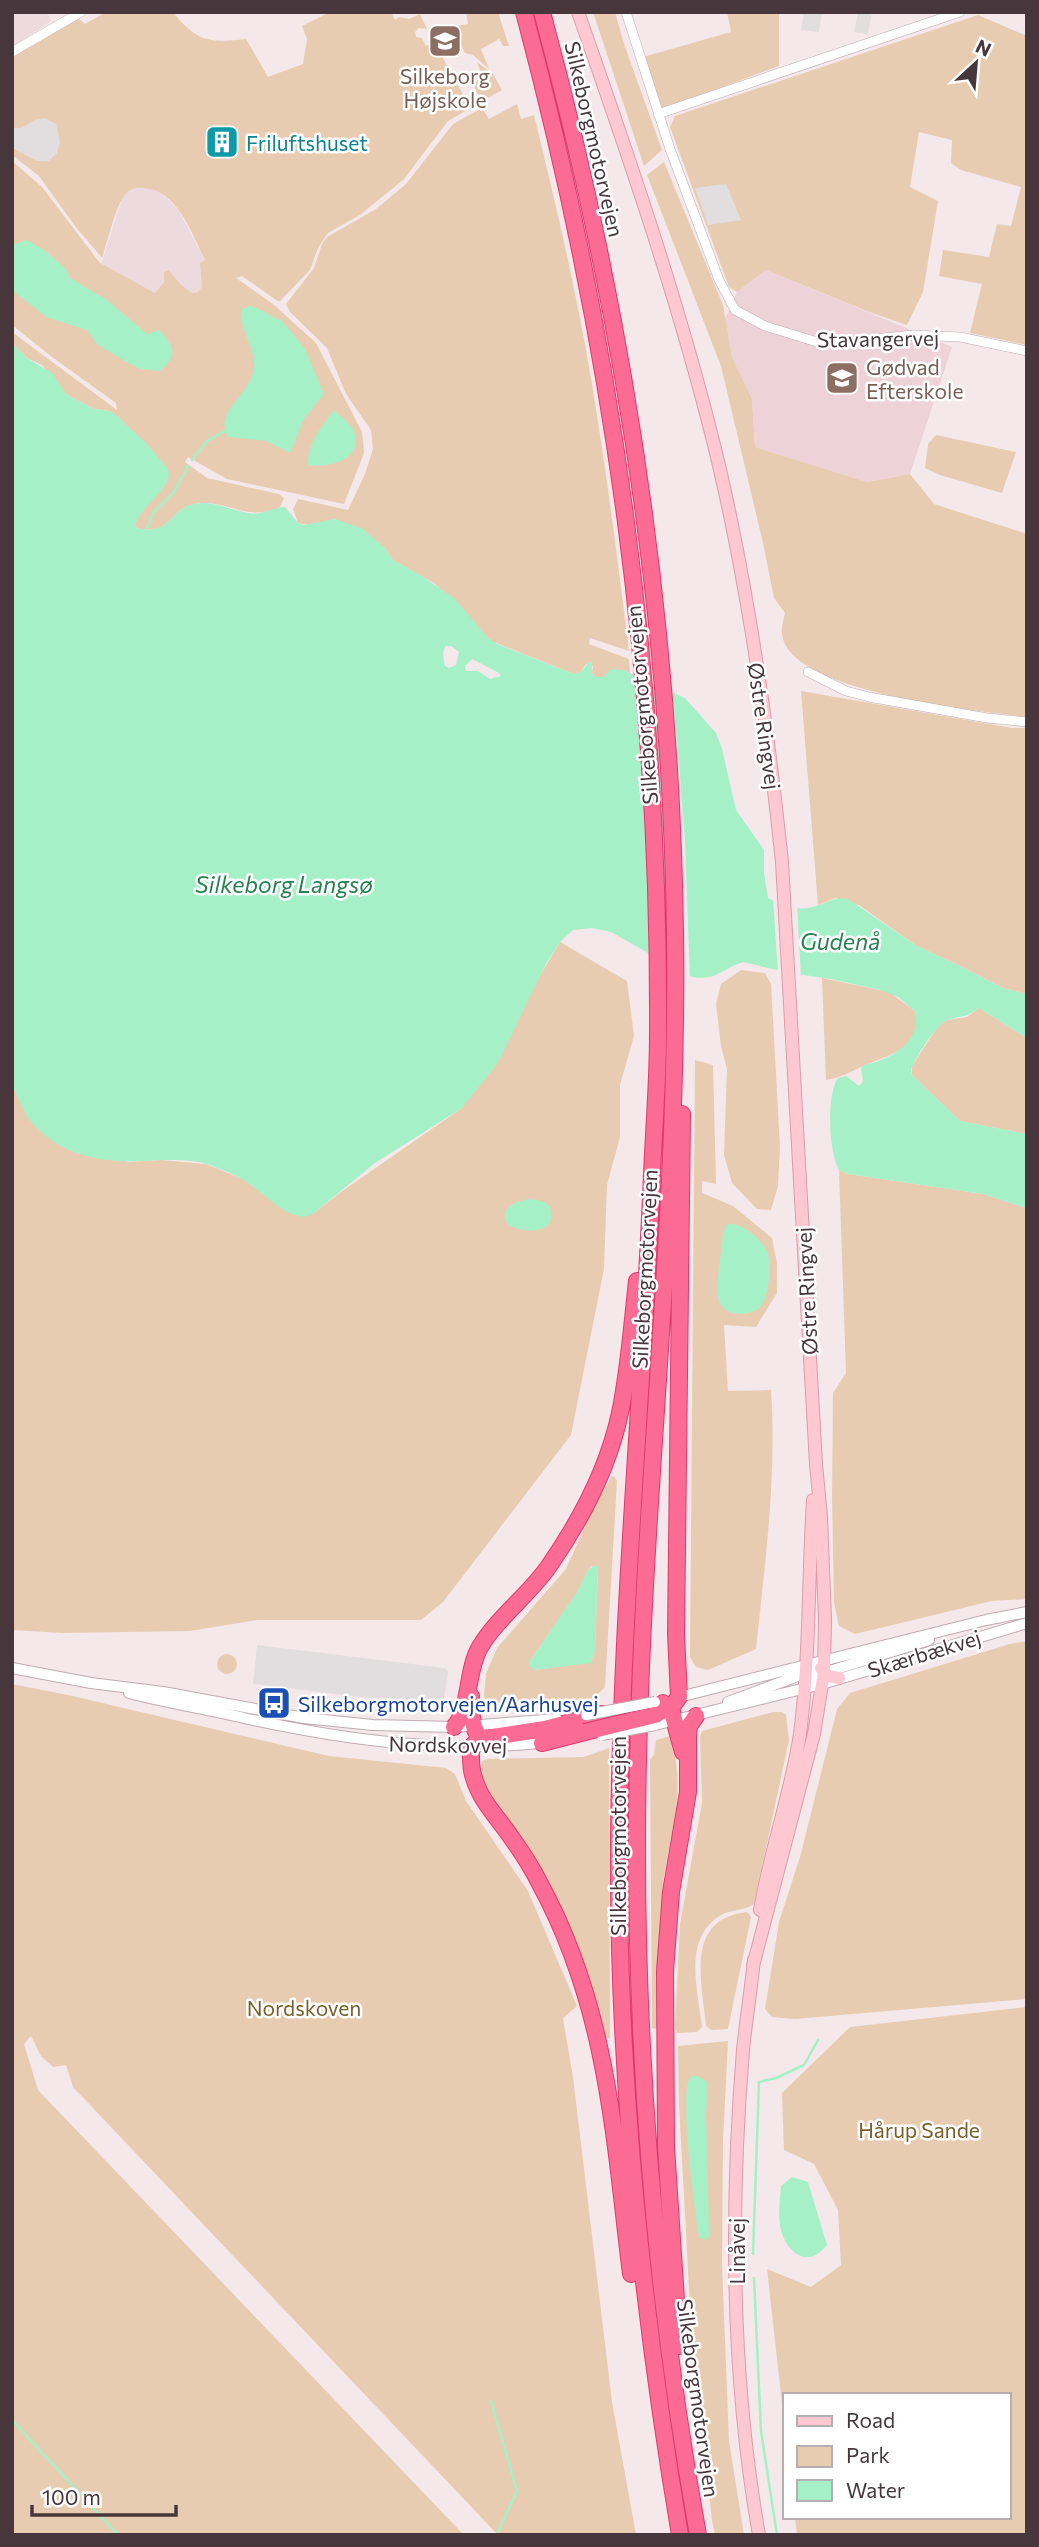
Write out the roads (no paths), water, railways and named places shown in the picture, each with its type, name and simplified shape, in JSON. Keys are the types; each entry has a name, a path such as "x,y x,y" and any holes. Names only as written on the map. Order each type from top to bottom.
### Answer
{"highway":[{"name":"Silkeborgmotorvejen","path":"524,12 553,123 590,295 613,426 633,570 650,751 655,842 657,1073 625,1658 620,1809 620,1924 626,2089 634,2194 657,2393 680,2535"},
{"name":"Silkeborgmotorvejen","path":"542,12 598,241 631,424 650,568 667,748 675,930 684,1034 679,1074 641,1671 636,1839 637,1923 652,2194 675,2390 698,2535"},
{"path":"679,1074 676,1607 664,1710 688,1767"},
{"path":"454,1727 461,1718 470,1676 480,1648 547,1569 588,1502 603,1466 619,1415 628,1361 655,1112"},
{"path":"470,1676 479,1739 471,1768 479,1792 525,1858 551,1904 572,1950 598,2036 607,2078 639,2336 649,2395 680,2535"},
{"path":"542,1743 621,1709"},
{"path":"479,1739 586,1726 664,1710"},
{"path":"692,2502 669,2204 664,2010 667,1924 686,1806 689,1727 696,1716"}],"main road":[{"name":"Østre Ringvej","path":"578,12 677,307 718,461 748,603 773,773 782,862 821,1517 814,1673"},
{"name":"Østre Ringvej","path":"814,1673 810,1546 816,1464"},
{"path":"814,1673 839,1678"},
{"name":"Linåvej","path":"753,1966 794,1804 795,1787 808,1732 814,1673"},
{"name":"Linåvej","path":"759,2535 743,2420 735,2267 743,2049 764,1886 814,1673"}],"street":[{"path":"12,52 81,12"},
{"name":"Stavangervej","path":"626,12 658,114 719,280 736,310 749,319 817,342 848,342 913,335 960,337 1027,351"},
{"path":"658,114 960,12"},
{"path":"808,672 846,691 869,697 987,718 1027,722"},
{"name":"Skærbækvej","path":"814,1673 918,1644 964,1625 1027,1612"},
{"name":"Skærbækvej","path":"839,1678 1027,1623"},
{"name":"Nordskovvej","path":"12,1668 304,1718 395,1726 454,1727 479,1739"},
{"path":"664,1710 814,1673"},
{"path":"621,1709 664,1710 696,1716 735,1699 814,1673"},
{"name":"Nordskovvej","path":"91,1683 162,1702 326,1735 388,1743 479,1739 542,1743"}],"water":[{"path":"27,240 47,252 66,269 70,278 107,300 147,334 159,330 172,351 166,366 160,371 141,369 128,363 97,344 87,330 46,317 12,290 12,245"},
{"path":"250,306 279,320 284,319 282,321 305,349 324,394 304,419 290,453 267,441 228,437 225,427 229,411 251,379 254,369 253,353 241,316 242,309"},
{"name":"Silkeborg Langsø","path":"12,343 27,358 52,373 67,395 94,409 110,411 117,416 146,443 168,469 167,483 138,518 135,525 137,528 157,529 186,507 201,503 253,514 285,507 298,523 304,525 335,519 363,529 384,547 393,560 455,599 487,637 497,644 574,674 581,672 589,662 592,663 595,677 603,677 611,669 623,670 685,698 716,733 736,810 764,850 768,898 797,908 848,899 917,946 1003,988 1027,994 1027,1038 979,1008 943,1023 926,1042 911,1070 912,1075 960,1121 1027,1134 1027,1208 983,1194 848,1174 839,1170 833,1151 830,1124 834,1086 838,1078 846,1076 859,1086 863,1081 861,1068 864,1065 894,1054 909,1041 916,1022 915,1011 898,997 880,990 744,962 706,978 689,976 611,932 592,928 573,930 560,942 546,964 498,1063 462,1108 375,1163 307,1216 292,1214 241,1179 210,1165 185,1160 110,1160 79,1154 65,1148 52,1141 29,1119 12,1085","holes":["446,646 459,652 456,665 449,668 445,666","472,659 499,673 501,676 490,679 478,671 466,671 465,666"]},
{"path":"334,410 353,429 355,447 344,459 335,463 308,465 313,442"},
{"path":"529,1199 542,1201 550,1208 551,1220 546,1227 524,1230 505,1221 505,1211 514,1203"},
{"path":"727,1224 749,1231 766,1249 769,1259 770,1273 764,1301 757,1310 744,1314 724,1309 718,1297 723,1233"},
{"path":"595,1565 598,1567 595,1650 591,1663 534,1670 529,1666 529,1662 577,1593 588,1571"},
{"path":"697,2076 708,2082 706,2113 709,2237 704,2240 699,2237 691,2179 686,2106 690,2077"},
{"path":"792,2177 808,2182 827,2245 812,2256 804,2257 791,2250 782,2234 779,2211 781,2186"}],"waterway":[{"path":"192,460 207,441 225,431"},
{"path":"146,530 154,512 174,492 188,466"},
{"path":"753,2254 759,2082 776,2078 804,2065 818,2040"},
{"path":"754,2278 761,2431 777,2535"},
{"path":"491,2401 517,2491 498,2532"},
{"path":"12,2420 118,2535"}],"place":[{"name":"Silkeborg Højskole","path":"445,41"},
{"name":"Friluftshuset","path":"222,142"},
{"name":"Gødvad Efterskole","path":"842,378"},
{"name":"Silkeborgmotorvejen/Aarhusvej","path":"274,1703"}],"water label":[{"name":"Gudenå","path":"840,941"}],"park label":[{"name":"Nordskoven","path":"304,2007"},
{"name":"Hårup Sande","path":"919,2129"}]}
